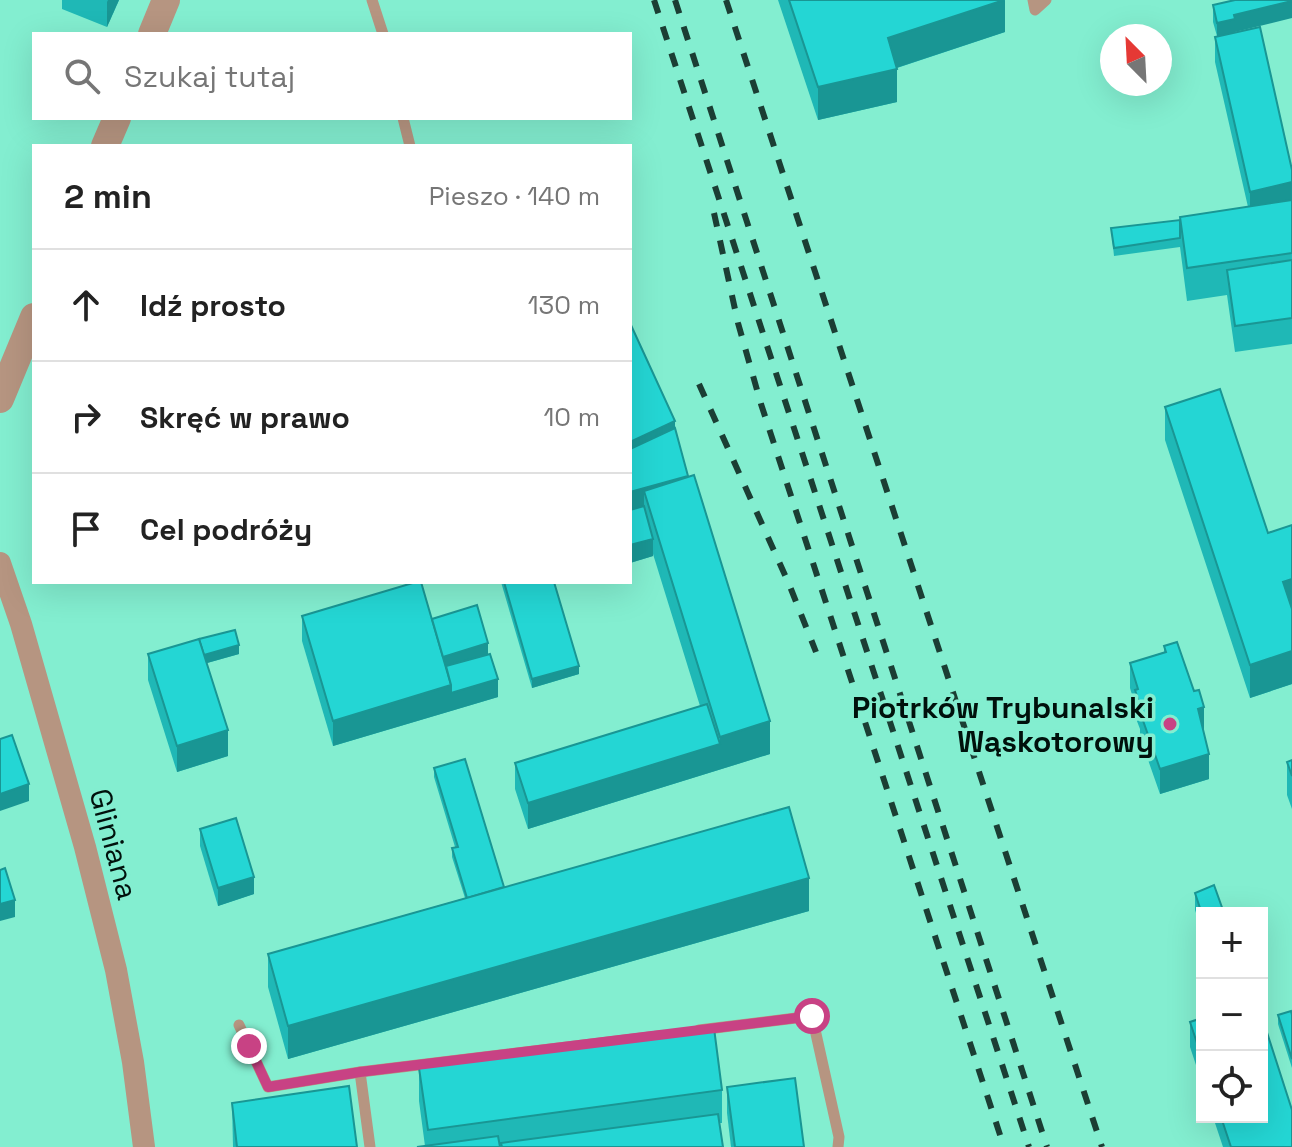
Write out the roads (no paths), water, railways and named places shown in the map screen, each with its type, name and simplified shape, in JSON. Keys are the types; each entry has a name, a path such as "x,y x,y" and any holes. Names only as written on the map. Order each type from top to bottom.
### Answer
{"street":[{"path":"153,32 166,0"},
{"path":"106,144 116,120"},
{"path":"0,399 32,322"},
{"name":"Gliniana","path":"0,563 21,624 81,833 116,970 133,1062 144,1147"}],"lane":[{"path":"372,0 382,32"},
{"path":"1033,0 1035,10 1046,0"},
{"path":"404,120 410,144"},
{"path":"687,1032 812,1016 839,1137 838,1147"},
{"path":"239,1025 268,1087 360,1072 672,1034"},
{"path":"360,1072 370,1147"}],"railway":[{"path":"654,0 1029,1147"},
{"path":"675,0 1047,1147"},
{"path":"726,0 1102,1147"},
{"path":"714,213 738,323 761,404 1004,1147"},
{"path":"699,384 789,584 816,652"}],"place":[{"name":"Piotrków Trybunalski Wąskotorowy","path":"1170,724"}]}
